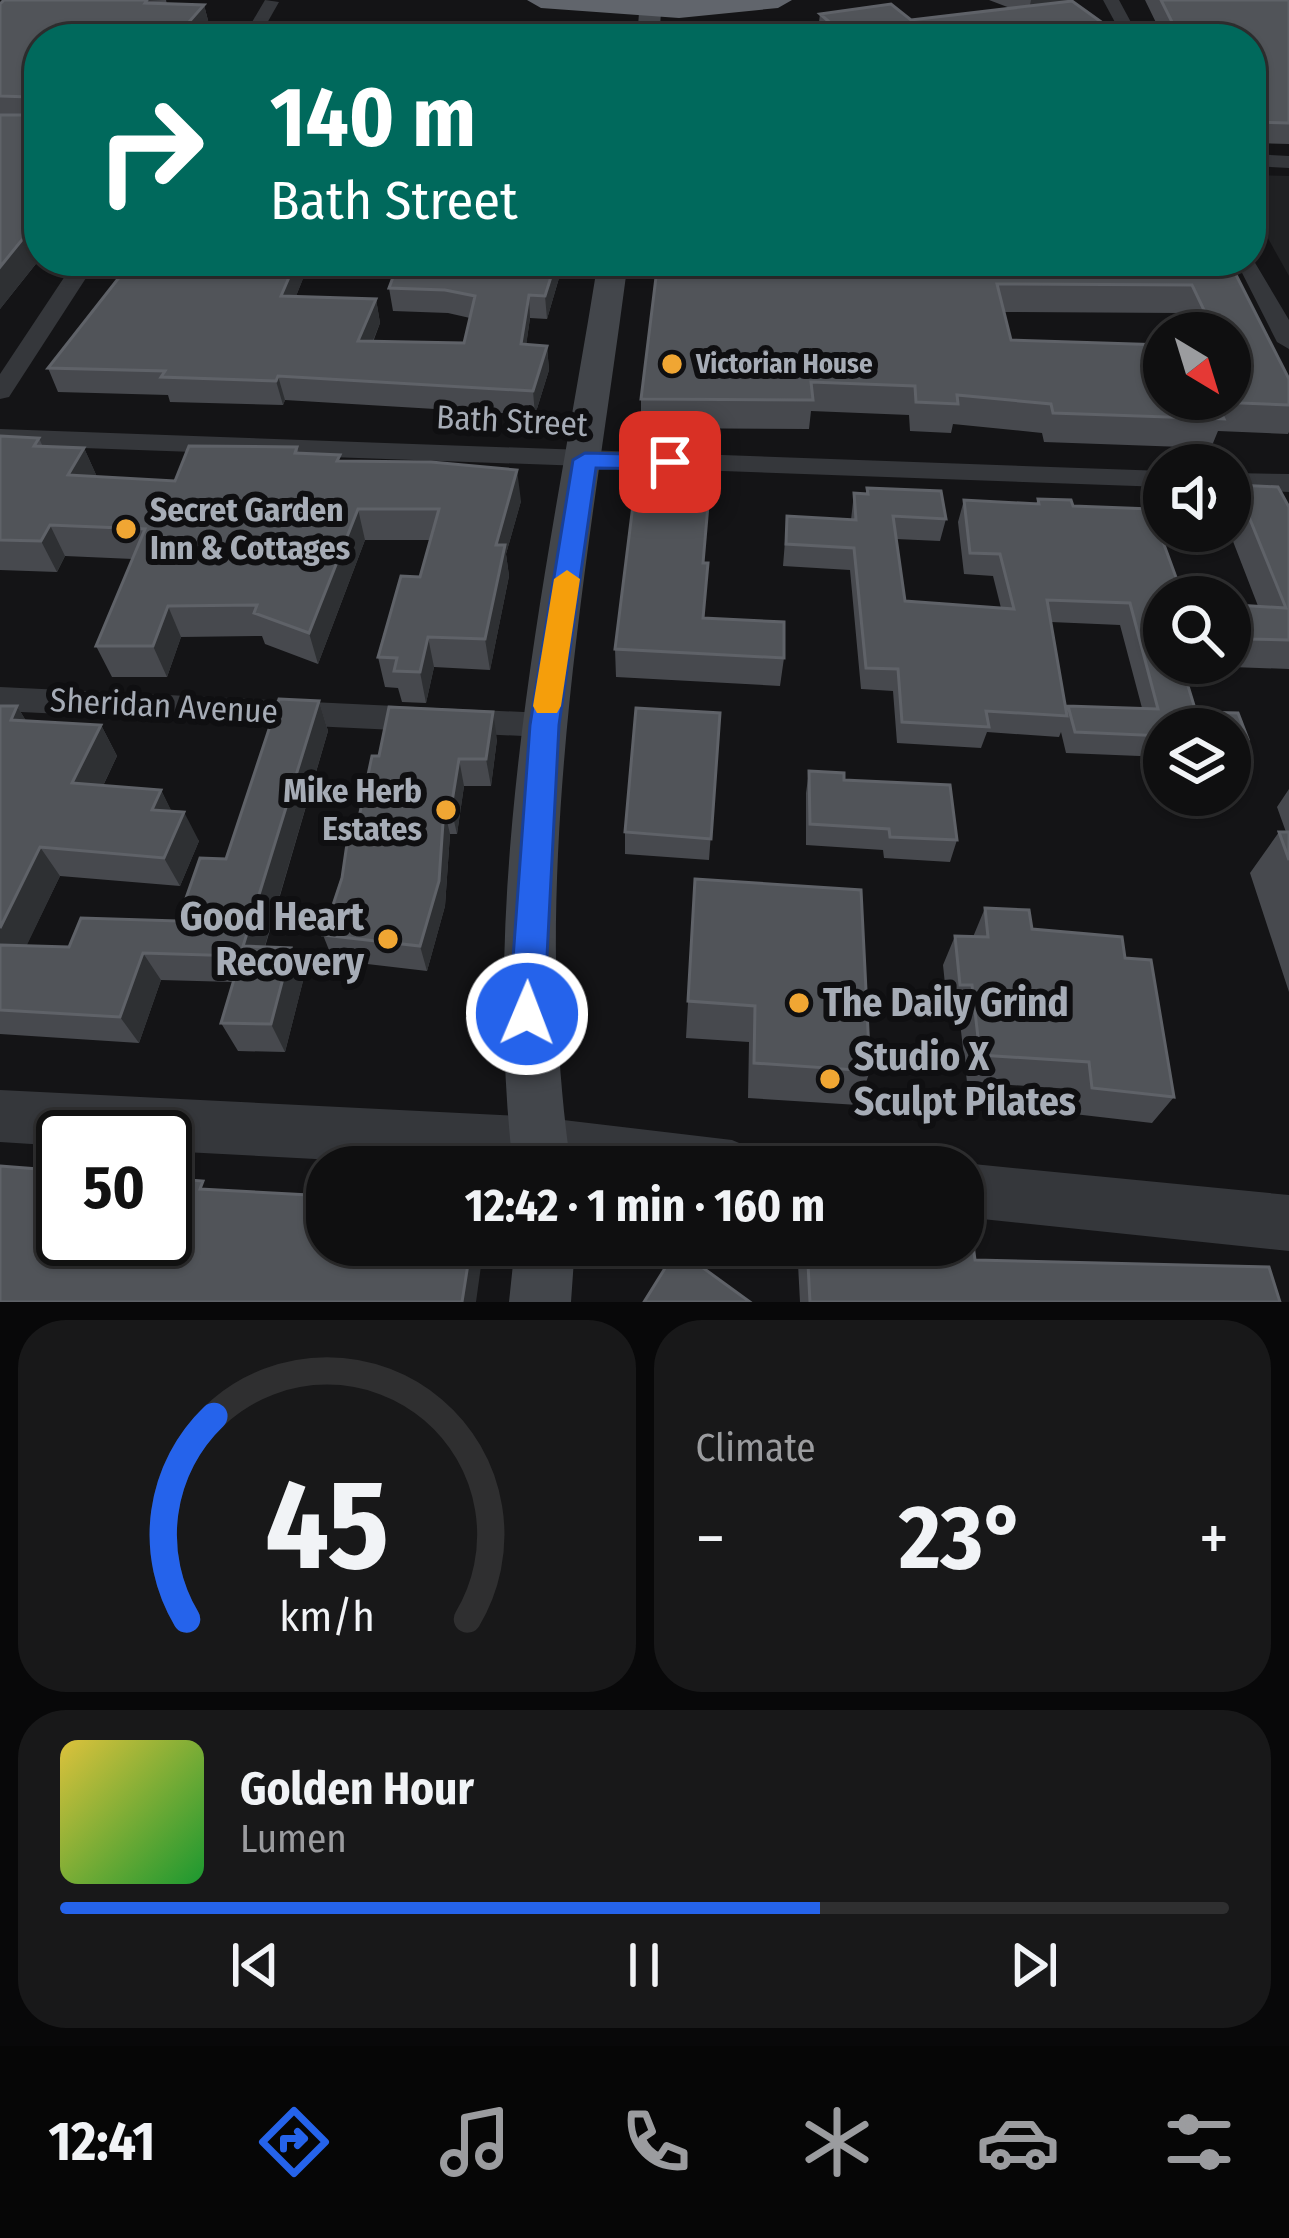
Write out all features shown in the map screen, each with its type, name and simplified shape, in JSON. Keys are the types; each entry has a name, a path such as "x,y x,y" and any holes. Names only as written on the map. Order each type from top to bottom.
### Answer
{"highway":[{"path":"554,1 603,4 650,19 778,0"}],"main road":[{"path":"538,1146 527,1081 526,972 544,725 611,276"},
{"path":"540,1302 543,1266"}],"street":[{"path":"0,392 76,276"},
{"path":"1255,276 1289,342"},
{"name":"Bath Street","path":"0,437 1143,477"},
{"path":"1251,482 1289,483"},
{"name":"Sheridan Avenue","path":"0,699 544,725"},
{"path":"0,1116 415,1146"},
{"path":"984,1192 1289,1223"}],"shaded area":[{"path":"1266,175 1289,176 1289,276 1266,235"}],"building":[{"path":"4,0 147,0 145,3 204,5 187,24 24,24 24,97 0,96 0,4"},
{"path":"1161,0 1289,0 1289,123 1266,122 1266,24 1173,24"},
{"path":"1072,1 1104,24 832,24 820,14 891,4 911,20"},
{"path":"0,115 24,115 24,238 0,267"},
{"path":"120,276 290,276 281,296 376,299 358,341 464,343 475,296 389,288 393,276 551,276 545,296 529,295 521,344 547,346 533,391 278,376 276,381 161,377 165,371 48,368"},
{"path":"656,276 1237,276 1289,379 1289,405 1251,403 1251,312 1205,312 1192,285 997,284 1011,340 1143,344 1143,416 1053,413 1051,404 957,395 958,404 916,402 915,386 811,382 813,400 641,399"},
{"path":"0,436 39,438 34,446 84,448 68,475 175,481 189,446 297,447 295,453 340,455 337,461 431,462 517,470 496,545 505,545 485,639 428,637 420,672 394,671 397,658 378,657 401,576 420,577 439,509 358,509 309,633 254,613 257,605 168,606 153,646 96,646 145,529 50,525 41,541 0,540"},
{"path":"638,465 711,470 703,618 784,622 784,658 615,649"},
{"path":"1251,486 1278,487 1289,507 1289,640 1251,639 1251,606 1286,608 1251,522"},
{"path":"867,488 941,491 946,519 893,516 905,601 1014,609 1000,554 970,553 964,500 1039,504 1038,499 1071,500 1073,506 1143,509 1143,552 1167,552 1176,576 1143,576 1143,652 1130,603 1047,600 1067,716 986,711 989,727 902,722 898,669 866,668 854,548 786,544 787,516 856,520 854,493 868,494"},
{"path":"1151,684 1187,684 1195,708 1158,708"},
{"path":"279,699 319,701 240,956 143,953 120,1017 0,1010 0,945 69,947 81,918 178,921 200,858 226,859"},
{"path":"0,706 17,706 11,720 101,725 72,783 161,790 152,810 184,812 164,858 40,847 0,928"},
{"path":"1068,706 1143,708 1143,735 1075,732"},
{"path":"389,707 493,712 486,759 459,759 451,808 444,808 439,881 420,946 323,935 342,878 350,823 358,822 372,756 379,756"},
{"path":"636,708 720,713 711,839 625,832"},
{"path":"809,771 844,773 844,780 950,785 957,840 890,837 889,829 810,824"},
{"path":"1279,832 1289,832 1289,860"},
{"path":"695,879 861,890 870,1071 754,1063 755,1006 688,1001"},
{"path":"985,908 1029,910 1032,929 1122,937 1125,958 1151,960 1174,1097 1092,1088 1089,1062 980,1055 972,985 960,985 955,936 988,937"},
{"path":"244,946 291,948 271,1024 221,1023"},
{"path":"0,1166 36,1169 36,1266 192,1266 192,1180 203,1181 200,1189 306,1195 306,1266 468,1266 462,1302 0,1302"},
{"path":"984,1260 1269,1267 1280,1302 810,1302 808,1266 984,1266"},
{"path":"666,1266 700,1266 750,1302 644,1302"}],"slow traffic":[{"path":"547,706 567,579"}],"place":[{"name":"Victorian House","path":"672,364"},
{"name":"Secret Garden Inn & Cottages","path":"126,529"},
{"name":"Mike Herb Estates","path":"446,810"},
{"name":"Good Heart Recovery","path":"388,939"},
{"name":"The Daily Grind","path":"799,1003"},
{"name":"Studio X Sculpt Pilates","path":"830,1079"}],"route":[{"path":"527,1014 544,725 585,460 670,462"}]}
